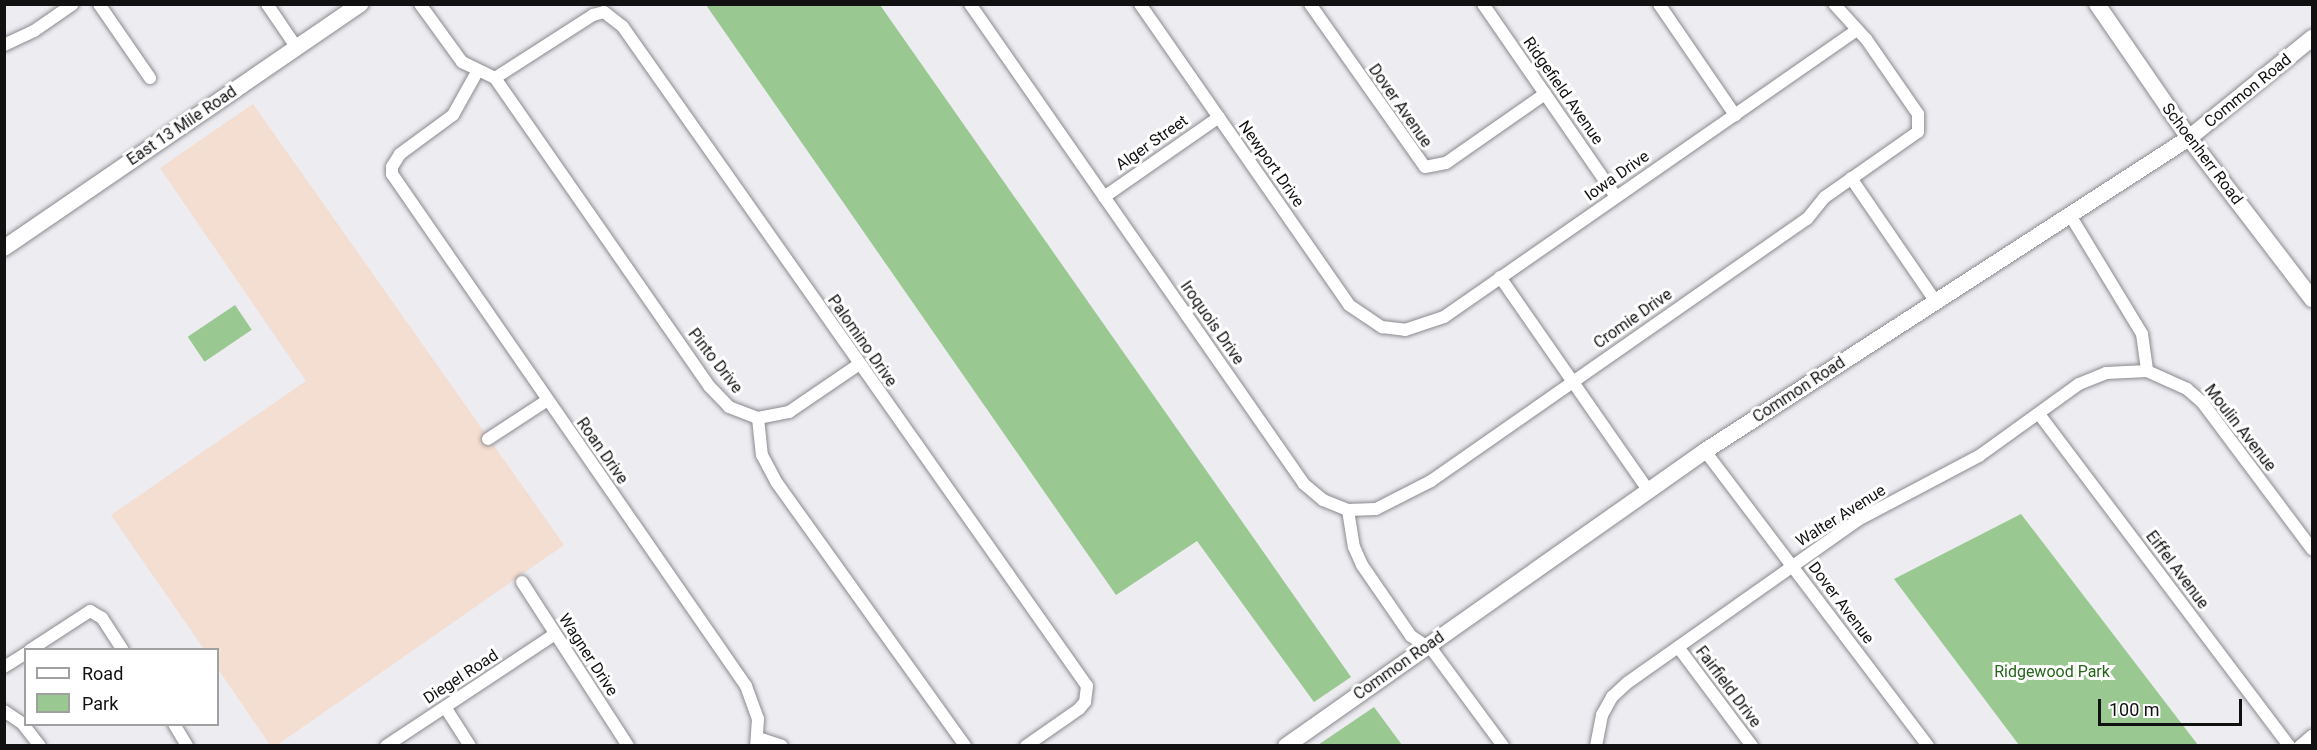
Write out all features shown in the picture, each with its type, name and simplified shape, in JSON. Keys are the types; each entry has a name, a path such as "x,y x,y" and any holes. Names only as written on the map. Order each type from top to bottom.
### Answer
{"street":[{"path":"4,45 27,35 73,4"},
{"path":"99,4 150,78"},
{"path":"267,4 297,48"},
{"name":"East 13 Mile Road","path":"4,248 360,4"},
{"path":"420,4 450,49 477,72 495,78"},
{"name":"Iroquois Drive","path":"970,4 1304,484 1327,503 1348,510"},
{"name":"Newport Drive","path":"1140,4 1345,300 1363,318 1388,329"},
{"name":"Dover Avenue","path":"1310,4 1425,167 1446,164 1545,94"},
{"name":"Ridgefield Avenue","path":"1482,4 1616,197"},
{"path":"1659,4 1735,115"},
{"path":"1834,4 1857,30"},
{"name":"Schoenherr Road","path":"2097,4 2189,138 2313,299"},
{"name":"Palomino Drive","path":"495,78 587,18 604,12 623,27 858,364 1081,675 1088,693 1079,709 1026,746"},
{"name":"Iowa Drive","path":"1388,329 1428,325 1857,30"},
{"name":"Cromie Drive","path":"1348,510 1376,509 1424,485 1807,219 1825,196 1921,127 1920,116 1857,30"},
{"name":"Common Road","path":"1286,746 1648,490 2189,138 2313,38"},
{"name":"Roan Drive","path":"477,72 453,115 400,154 392,167 397,184 746,686 756,707 757,742 782,746"},
{"name":"Pinto Drive","path":"495,78 709,386 729,406 758,418"},
{"name":"Alger Street","path":"1104,197 1219,117"},
{"path":"1851,178 1936,302"},
{"path":"2070,215 2142,334 2147,371"},
{"path":"1500,277 1648,490"},
{"path":"858,364 802,405 789,412 758,418 762,455 777,483 965,746"},
{"name":"Walter Avenue","path":"1596,746 1599,723 1612,697 1678,647 1858,520 1979,456 2098,375 2147,371"},
{"name":"Moulin Avenue","path":"2147,371 2179,383 2202,402 2313,549"},
{"path":"488,439 546,401"},
{"name":"Eiffel Avenue","path":"2039,414 2289,746"},
{"name":"Dover Avenue","path":"1706,451 1928,746"},
{"path":"1348,510 1354,547 1362,566 1411,636 1433,651 1503,746"},
{"name":"Wagner Drive","path":"522,582 554,635 628,746"},
{"path":"33,648 78,616 94,611 122,648"},
{"name":"Diegel Road","path":"386,746 554,635"},
{"name":"Fairfield Drive","path":"1678,647 1752,746"},
{"path":"4,668 24,653"},
{"path":"445,707 471,746"},
{"path":"4,711 24,726"},
{"path":"24,726 40,746"},
{"path":"175,726 187,746"},
{"path":"2300,746 2313,736"}],"shaded area":[{"path":"253,104 564,545 277,745 270,745 219,670 219,648 203,648 111,515 306,381 160,168"}],"green space":[{"path":"706,5 880,5 1351,677 1314,702 1197,541 1116,595"},
{"path":"235,305 252,330 205,362 188,337"},
{"name":"Ridgewood Park","path":"2021,514 2198,745 2019,745 1894,579"},
{"path":"1374,707 1402,745 1318,745"}]}
